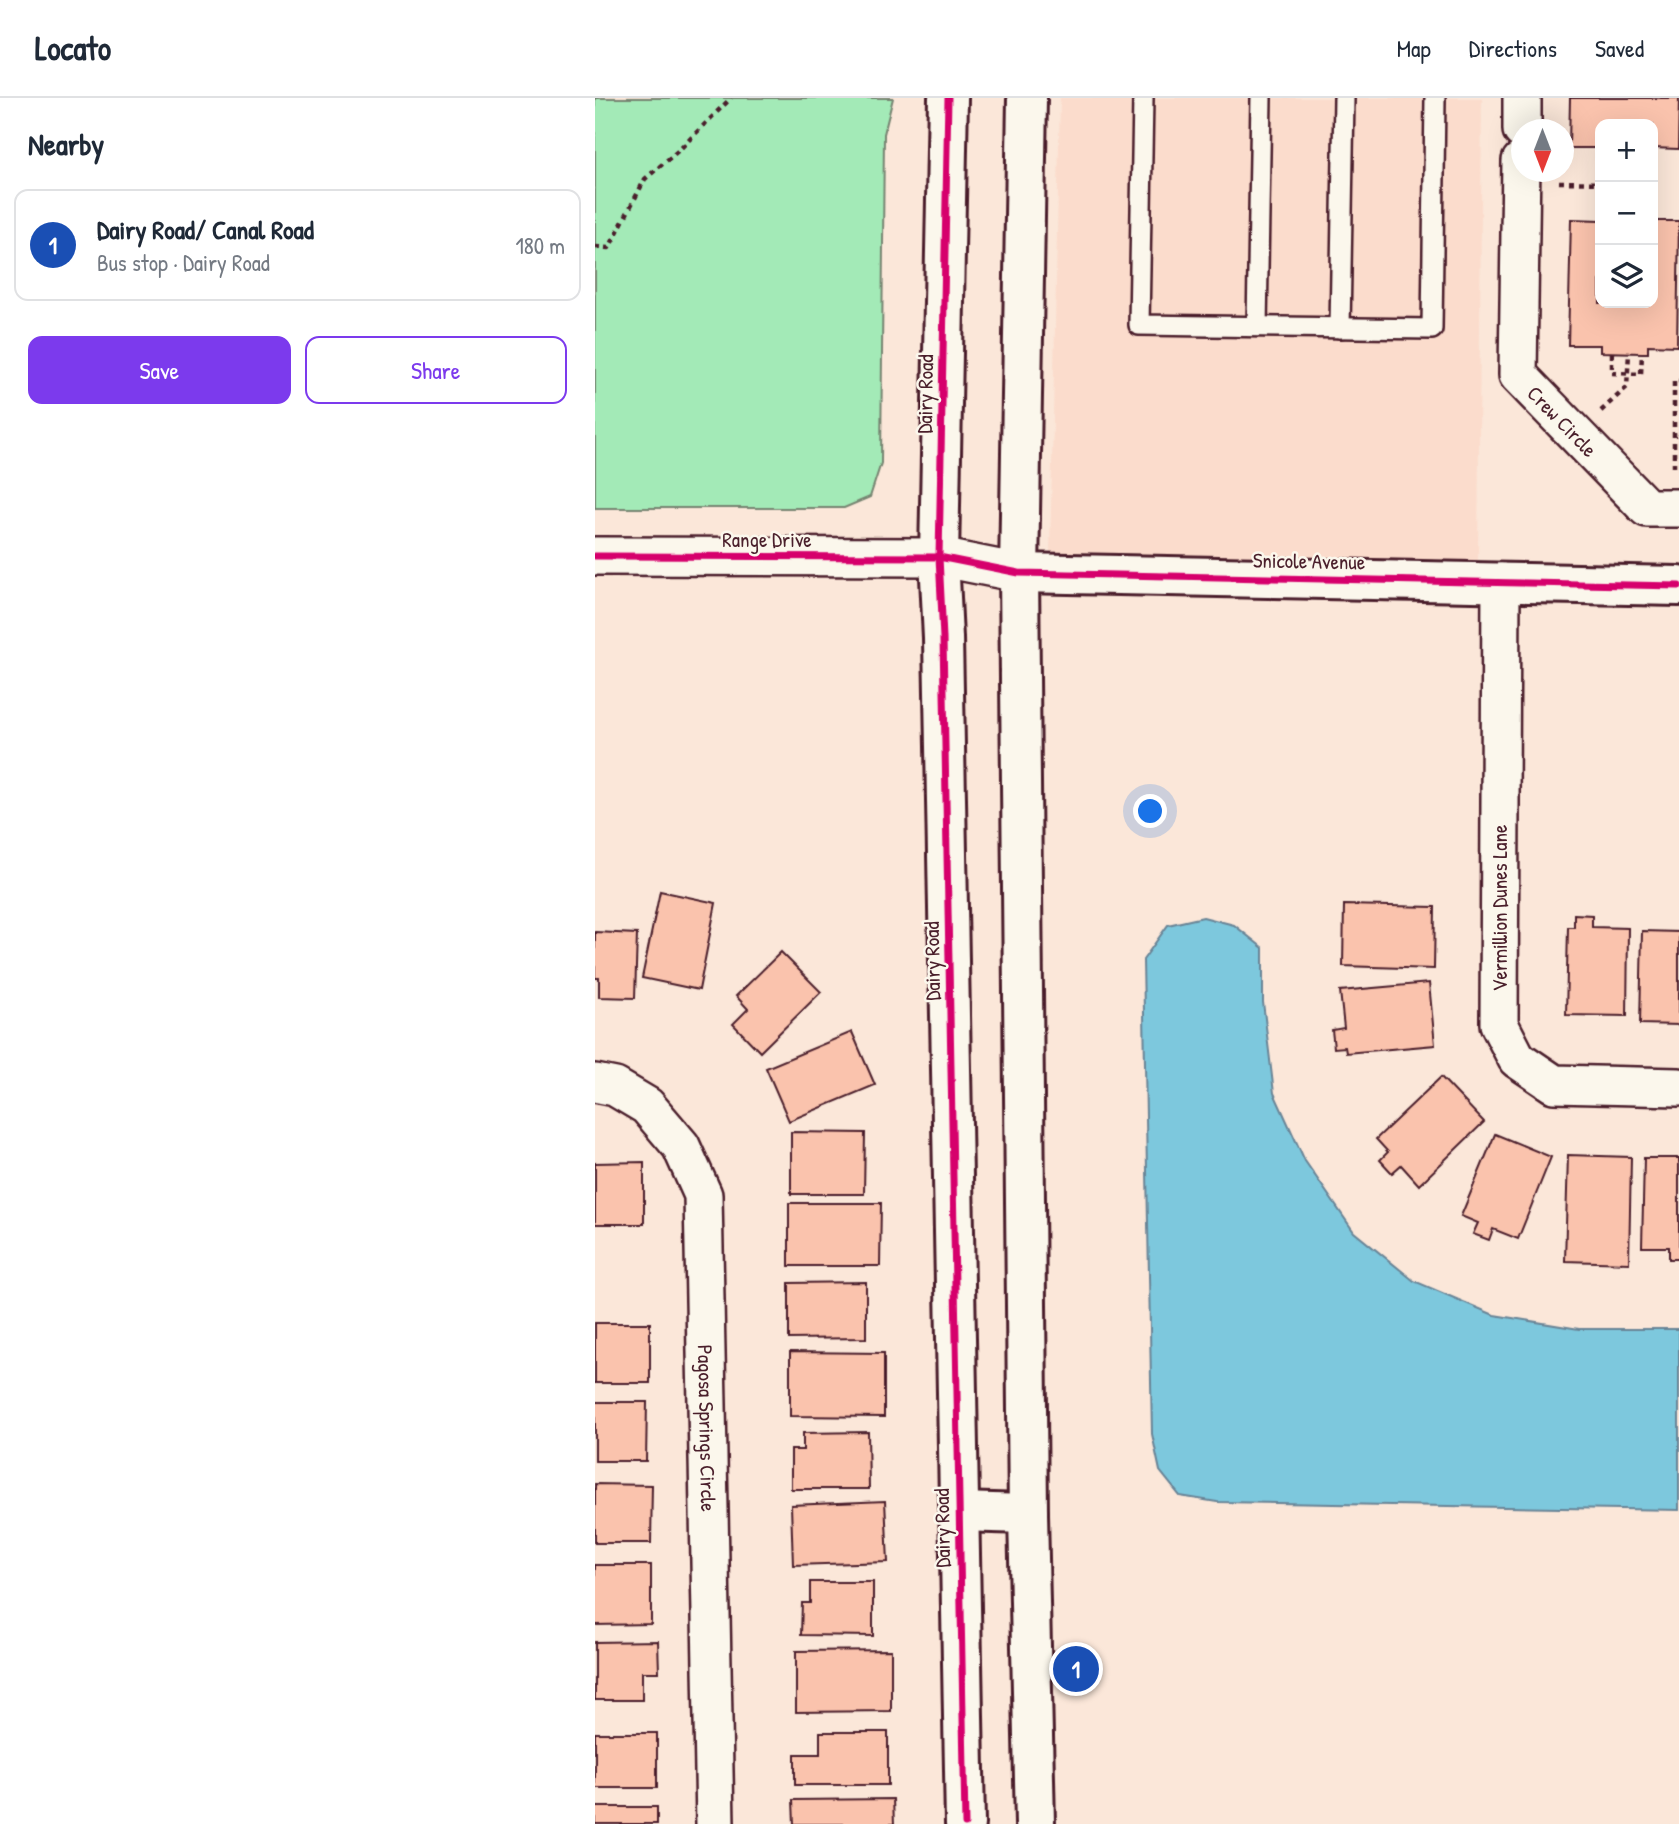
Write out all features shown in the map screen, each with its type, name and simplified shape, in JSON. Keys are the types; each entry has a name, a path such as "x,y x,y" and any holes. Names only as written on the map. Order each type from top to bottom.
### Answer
{"street":[{"name":"Dairy Road","path":"948,98 939,557 944,651 965,1824"},
{"path":"1027,98 1019,572 1028,1514 1035,1824"},
{"path":"1522,119 1523,98"},
{"name":"Crew Circle","path":"1521,182 1518,375 1647,508 1679,508"},
{"name":"Range Drive","path":"595,556 939,557"},
{"name":"Snicole Avenue","path":"939,557 1019,572 1679,586"},
{"name":"Vermillion Dunes Lane","path":"1501,582 1499,1024 1517,1059 1554,1084 1679,1087"},
{"name":"Pagosa Springs Circle","path":"595,1083 615,1087 647,1106 681,1146 703,1195 715,1824"},
{"path":"959,1512 1028,1514"}],"lane":[{"path":"1143,98 1139,325 1432,329 1435,98"},
{"path":"1257,326 1261,98"},
{"path":"1340,328 1344,98"}],"path":[{"path":"595,247 609,248 645,179 680,149 731,98"},
{"path":"1559,182 1595,183"},
{"path":"1612,353 1612,373 1641,374 1642,353"},
{"path":"1600,412 1627,387 1629,353"},
{"path":"1674,467 1677,397 1674,382 1679,381"}],"shaded area":[{"path":"1060,98 1482,98 1478,560 1393,561 1050,554"}],"green space":[{"path":"595,98 893,98 884,134 881,463 870,497 844,508 595,508"}],"water":[{"path":"1203,917 1234,925 1263,948 1263,1002 1274,1093 1305,1161 1354,1232 1414,1281 1494,1315 1579,1329 1679,1329 1679,1510 1217,1502 1180,1496 1160,1471 1152,1434 1143,960 1168,925"}],"building":[{"path":"1570,98 1679,98 1678,149 1658,148 1658,119 1595,119 1595,148 1574,148 1574,119 1570,119"},
{"path":"1571,219 1595,220 1595,308 1658,308 1658,221 1679,221 1677,346 1648,345 1648,353 1642,353 1600,352 1600,345 1568,345"},
{"path":"660,891 716,903 699,990 642,978"},
{"path":"1344,905 1435,907 1434,969 1343,966"},
{"path":"1574,914 1592,915 1592,927 1628,928 1627,1016 1566,1015 1568,927 1574,927"},
{"path":"1642,931 1679,932 1679,1025 1640,1024"},
{"path":"595,932 637,934 635,998 599,997 599,978 595,978"},
{"path":"781,952 821,992 760,1052 733,1024 748,1009 736,996"},
{"path":"1429,983 1435,1045 1346,1053 1345,1047 1334,1048 1332,1030 1344,1028 1340,991"},
{"path":"852,1032 875,1085 789,1121 766,1068"},
{"path":"1441,1077 1484,1122 1419,1185 1401,1165 1392,1173 1380,1160 1388,1152 1376,1139"},
{"path":"791,1132 865,1133 864,1194 791,1194"},
{"path":"1495,1134 1551,1157 1518,1239 1493,1229 1489,1240 1473,1234 1478,1223 1461,1216"},
{"path":"1568,1155 1631,1157 1629,1263 1565,1261"},
{"path":"1644,1158 1679,1158 1679,1259 1669,1259 1669,1247 1642,1247"},
{"path":"644,1162 644,1224 595,1224 595,1163"},
{"path":"789,1203 881,1203 880,1266 789,1266"},
{"path":"866,1282 866,1338 789,1339 789,1283"},
{"path":"595,1323 650,1323 650,1383 595,1383"},
{"path":"790,1352 884,1353 884,1417 790,1416"},
{"path":"595,1402 647,1402 646,1461 595,1461"},
{"path":"868,1432 869,1489 791,1489 791,1450 803,1450 803,1433"},
{"path":"595,1484 652,1485 651,1543 595,1543"},
{"path":"885,1501 888,1562 793,1565 791,1505"},
{"path":"595,1565 651,1565 651,1624 595,1625"},
{"path":"810,1582 873,1582 873,1636 801,1635 802,1603 810,1603"},
{"path":"658,1641 659,1672 642,1672 642,1700 595,1700 595,1642"},
{"path":"891,1650 891,1711 796,1712 796,1651"},
{"path":"820,1732 888,1732 888,1785 795,1785 795,1754 820,1754"},
{"path":"595,1733 657,1733 657,1788 595,1788"},
{"path":"893,1799 894,1824 794,1824 793,1800"},
{"path":"595,1807 657,1807 657,1824 595,1824"}],"cycle path":[{"path":"948,98 939,557 943,638 965,1824"},
{"path":"595,556 939,557 1019,573 1679,586"}],"place":[{"name":"Dairy Road/ Canal Road","path":"1076,1669"}]}
